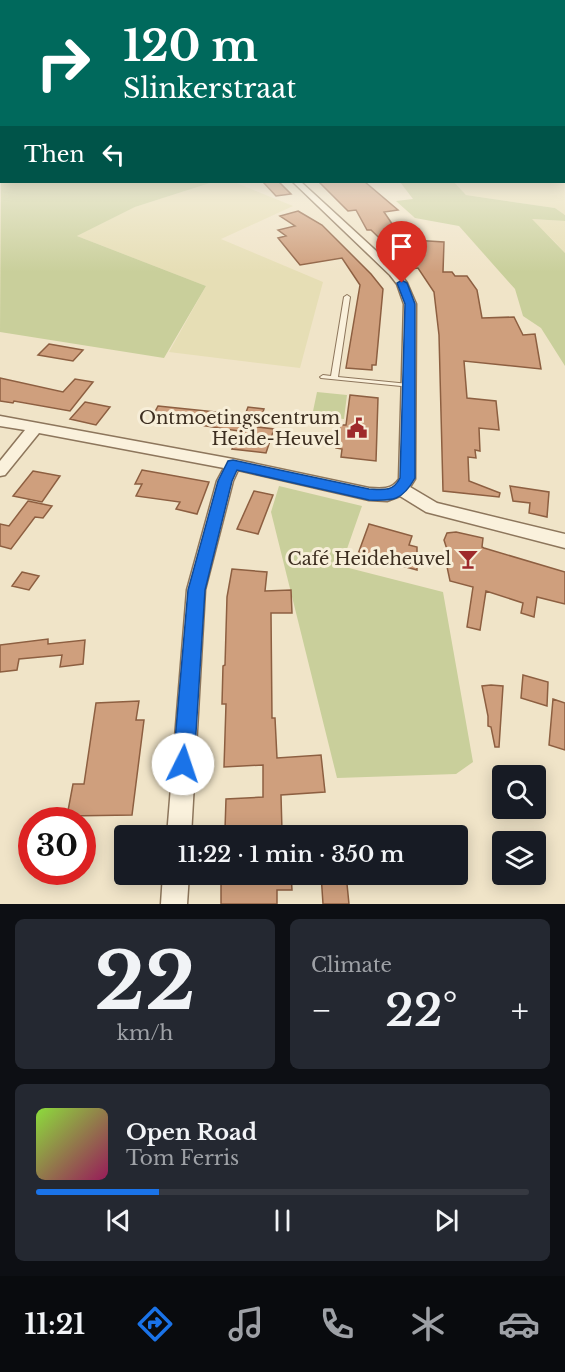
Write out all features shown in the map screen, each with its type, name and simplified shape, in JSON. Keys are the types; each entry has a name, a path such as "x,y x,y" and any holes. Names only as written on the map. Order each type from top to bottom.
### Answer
{"street":[{"path":"0,421 233,464 369,494 387,495 401,489 407,478 410,304 402,283 394,273 304,188"},
{"path":"0,471 36,428"},
{"path":"180,825 196,590 225,481 233,464"},
{"path":"401,489 432,508 565,541"},
{"path":"174,904 175,885"}],"lane":[{"path":"334,378 347,297"},
{"path":"323,377 409,386"}],"shaded area":[{"path":"194,188 249,188 293,206 221,239 323,282 300,368 169,352 206,286 77,236 135,207"},
{"path":"460,188 565,188 565,215 555,208 466,195"},
{"path":"531,219 565,221 565,253 555,242"}],"green space":[{"path":"1,188 194,188 135,207 77,236 206,286 164,358 0,332"},
{"path":"405,188 460,188 466,195 555,208 565,215 565,221 532,219 565,253 565,366 541,328 523,316 515,289 459,226 415,218 396,201 413,199"},
{"path":"317,392 347,395 344,419 312,416"},
{"path":"279,486 362,506 341,566 443,592 473,762 456,774 337,778 271,512"}],"building":[{"path":"269,188 285,188 291,194 276,196"},
{"path":"325,188 372,188 398,210 384,212 401,237 411,236 413,240 444,242 443,272 452,272 455,276 467,276 477,290 482,318 514,317 523,335 535,334 541,369 464,361 467,398 496,401 499,430 479,428 480,451 475,450 476,458 468,457 469,481 500,493 499,497 443,491 439,335 434,292 418,268 411,269 401,254 397,255 371,230 367,230 356,210 348,211"},
{"path":"298,211 322,225 383,289 376,365 372,365 372,370 346,368 360,285 342,258 300,265 278,238 286,236 278,230 295,226 280,216"},
{"path":"49,344 83,350 73,361 38,355"},
{"path":"0,378 63,392 75,379 93,382 70,411 14,401 13,403 0,401"},
{"name":"Ontmoetingscentrum Heide-Heuvel","path":"350,395 378,398 376,461 341,457 342,449 336,448 340,425 346,425"},
{"path":"85,402 110,407 96,425 70,419"},
{"path":"158,406 245,415 248,407 264,409 258,427 274,429 266,453 232,449 239,431 180,422 179,425 150,421"},
{"path":"142,470 209,482 197,514 176,509 180,502 136,496 142,484 135,484"},
{"path":"33,471 60,476 42,502 13,496"},
{"path":"510,486 549,492 547,517 529,513 530,503 513,501"},
{"path":"254,491 273,495 258,534 237,529"},
{"path":"28,501 52,506 43,518 35,517 11,549 0,546 0,524 9,526"},
{"path":"369,524 412,536 409,545 417,547 417,570 358,554"},
{"path":"456,532 483,538 482,547 484,548 565,572 565,604 537,597 534,617 521,613 523,603 486,591 480,630 467,627 473,587 450,581 446,562 451,562 444,540 447,533"},
{"path":"232,569 267,572 265,591 291,590 292,613 271,613 272,718 275,718 277,758 321,755 325,792 281,795 282,825 225,825 226,799 263,797 263,765 224,767 226,704 222,704 227,597"},
{"path":"22,572 39,576 29,590 12,586"},
{"path":"48,639 48,644 85,640 83,664 60,667 62,655 19,659 17,670 0,672 0,645"},
{"path":"523,675 548,682 547,706 521,698"},
{"path":"482,686 503,686 499,747 495,747 491,727 488,726"},
{"path":"553,699 565,703 565,750 549,745"},
{"path":"139,701 136,720 144,720 132,815 96,816 96,807 69,807 73,784 84,784 96,703"},
{"path":"221,885 292,885 292,890 277,890 277,904 221,904"},
{"path":"322,885 347,885 349,904 323,904"}],"place":[{"name":"Ontmoetingscentrum Heide-Heuvel","path":"357,428"},
{"name":"Café Heideheuvel","path":"468,559"}],"route":[{"path":"183,764 196,590 225,481 233,464 369,494 394,493 401,489 407,478 410,304 402,283"}]}
